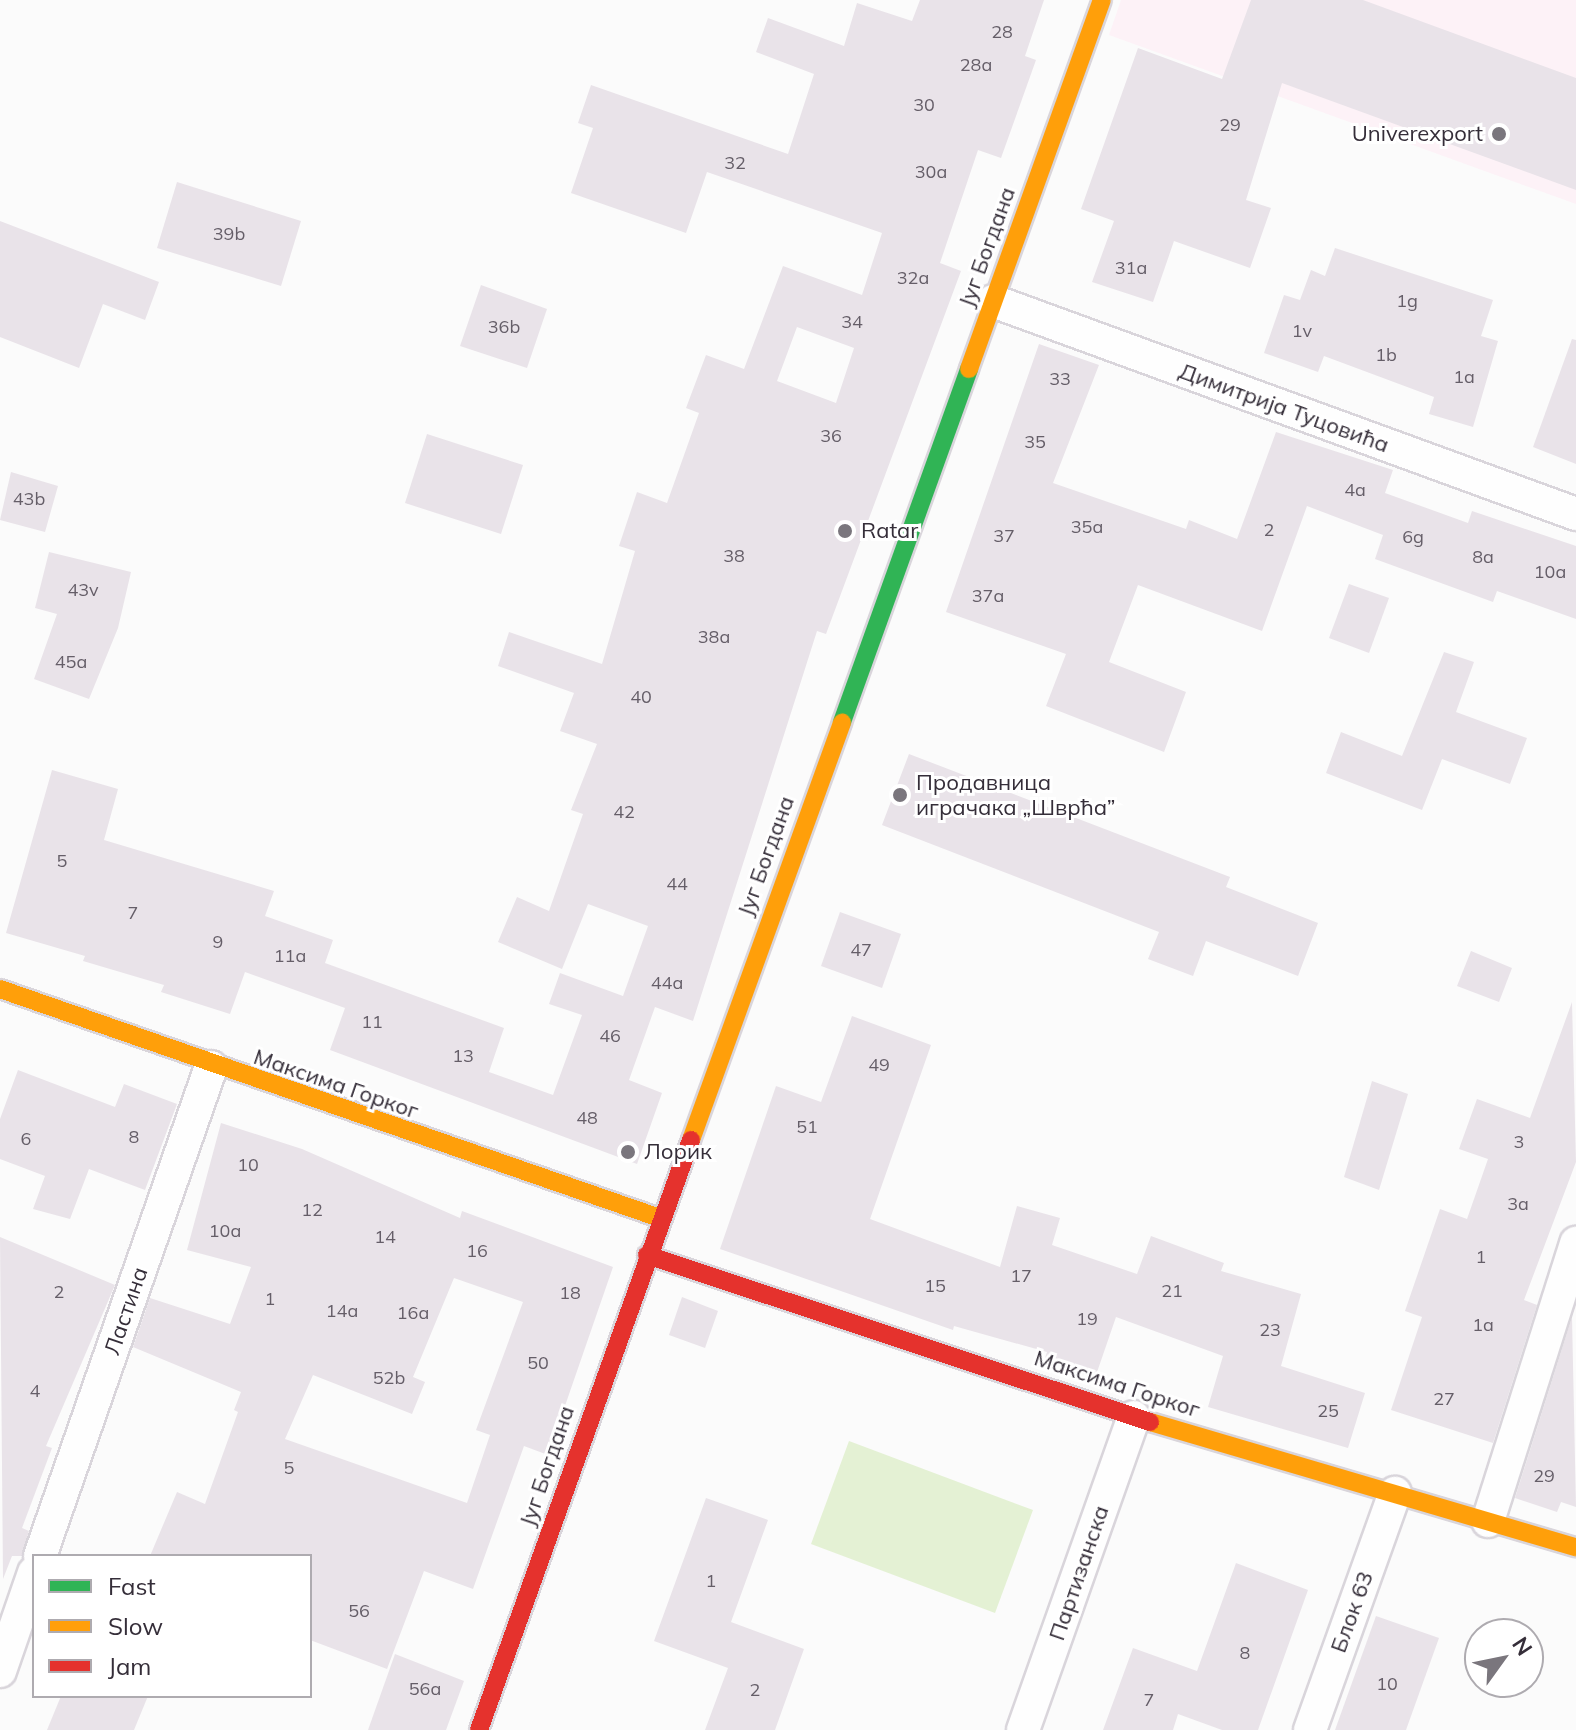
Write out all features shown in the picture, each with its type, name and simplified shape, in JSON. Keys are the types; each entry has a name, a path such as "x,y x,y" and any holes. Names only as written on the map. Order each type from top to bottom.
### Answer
{"street":[{"name":"Југ Богдана","path":"479,1730 660,1218 1102,0"},
{"name":"Димитрија Туцовића","path":"993,301 1576,514"},
{"name":"Максима Горког","path":"0,989 211,1067 660,1218"},
{"name":"Ластина","path":"41,1554 211,1067"},
{"path":"1488,1521 1576,1243"},
{"name":"Максима Горког","path":"647,1255 1134,1417 1576,1547"},
{"name":"Партизанска","path":"1023,1730 1134,1417"},
{"name":"Блок 63","path":"1310,1730 1395,1493"},
{"path":"0,1671 32,1579"}],"shaded area":[{"name":"Univerexport","path":"1121,0 1576,0 1576,204 1109,35"}],"green space":[{"path":"849,1441 1033,1510 995,1613 811,1544"}],"building":[{"path":"920,0 1044,0 1025,56 1036,60 1001,158 978,150 940,263 961,271 826,634 817,631 693,1021 655,1007 629,1080 662,1093 637,1164 330,1050 345,1008 245,972 230,1014 161,992 164,985 83,961 85,956 6,933 52,770 118,789 104,840 274,891 265,916 333,940 325,963 504,1028 489,1072 553,1095 582,1015 549,1004 560,973 623,996 648,926 588,904 562,969 498,942 517,897 549,911 583,814 571,810 597,744 560,731 574,693 498,666 509,632 602,664 635,551 619,546 637,492 667,503 699,413 686,408 706,355 744,369 783,266 862,295 882,233 707,172 686,233 571,193 593,128 578,123 591,85 788,154 814,74 756,52 768,18 844,46 857,3 912,21","holes":["797,327 854,348 836,403 777,381"]},
{"path":"1251,0 1363,0 1576,78 1576,190 1282,83 1246,200 1271,208 1250,268 1174,241 1153,302 1092,282 1114,221 1081,209 1138,48 1222,79"},
{"path":"177,182 301,221 281,286 157,248"},
{"path":"0,221 159,282 145,320 103,304 79,368 0,337"},
{"path":"1335,248 1493,300 1481,336 1498,341 1473,427 1429,414 1434,397 1324,356 1318,372 1264,353 1284,295 1300,300 1311,270 1325,276"},
{"path":"481,285 547,309 527,368 460,346"},
{"path":"1572,339 1576,340 1576,464 1533,447"},
{"path":"1039,344 1099,365 1053,483 1186,529 1189,520 1237,539 1276,432 1393,470 1385,493 1468,523 1472,511 1576,546 1576,619 1497,591 1493,602 1375,559 1383,535 1307,506 1262,631 1138,585 1109,662 1186,692 1164,752 1046,706 1066,654 946,612"},
{"path":"427,434 523,465 501,534 405,503"},
{"path":"11,472 58,486 45,532 0,520"},
{"path":"49,552 131,572 118,628 89,699 34,679 57,614 35,608"},
{"path":"1349,584 1389,598 1369,653 1329,638"},
{"path":"1444,652 1474,662 1456,712 1527,738 1510,784 1442,759 1422,810 1326,773 1341,732 1402,756"},
{"path":"909,754 1230,877 1226,887 1318,923 1298,976 1206,941 1193,976 1148,959 1159,932 882,825"},
{"path":"840,912 901,934 882,988 821,966"},
{"path":"1471,951 1512,968 1499,1002 1457,986"},
{"path":"1572,1002 1576,1162 1524,1300 1537,1305 1493,1443 1391,1410 1422,1317 1405,1311 1440,1209 1467,1219 1488,1159 1459,1149 1477,1099 1530,1118"},
{"path":"852,1016 931,1045 870,1219 1000,1267 1017,1206 1060,1218 1052,1245 1137,1274 1151,1236 1224,1263 1221,1271 1301,1294 1281,1366 1365,1393 1348,1448 1208,1407 1223,1356 1116,1317 1095,1378 1044,1361 1047,1352 954,1326 953,1330 720,1249 776,1086 821,1102"},
{"path":"18,1070 115,1107 124,1084 177,1104 145,1190 89,1169 70,1219 33,1209 45,1176 0,1159 0,1119"},
{"path":"1372,1081 1408,1094 1379,1190 1344,1177"},
{"path":"221,1123 302,1149 460,1218 462,1211 613,1267 548,1455 524,1446 473,1589 424,1571 387,1669 312,1641 312,1554 151,1554 177,1492 205,1504 238,1412 234,1410 241,1392 133,1347 150,1298 230,1324 251,1267 187,1250","holes":["454,1278 523,1302 476,1430 490,1435 467,1503 285,1439 313,1375 412,1414 425,1382 413,1377"]},
{"path":"0,1237 115,1285 46,1446 52,1448 22,1528 29,1531 22,1556 12,1556 3,1579"},
{"path":"682,1297 718,1311 705,1348 669,1335"},
{"path":"1572,1317 1576,1507 1561,1502 1557,1512 1515,1498"},
{"path":"706,1498 768,1520 731,1622 804,1649 775,1730 705,1730 728,1668 654,1641"},
{"path":"1236,1563 1308,1590 1258,1730 1222,1730 1178,1714 1173,1730 1103,1730 1133,1648 1197,1671"},
{"path":"1376,1616 1439,1638 1406,1730 1335,1730"},
{"path":"395,1654 464,1681 446,1730 368,1730"},
{"path":"60,1698 147,1698 134,1730 47,1730"}],"traffic: fast":[{"path":"842,722 969,369"}],"traffic: slow":[{"path":"969,369 1102,0"},
{"path":"691,1140 842,722"},
{"path":"0,989 660,1218"},
{"path":"1150,1422 1576,1547"}],"traffic: jam":[{"path":"479,1730 691,1140"},
{"path":"647,1255 1150,1422"}],"place":[{"name":"Univerexport","path":"1499,134"},
{"name":"Ratar","path":"845,531"},
{"name":"Продавница играчака „Шврћа”","path":"900,795"},
{"name":"Лорик","path":"628,1152"}]}
